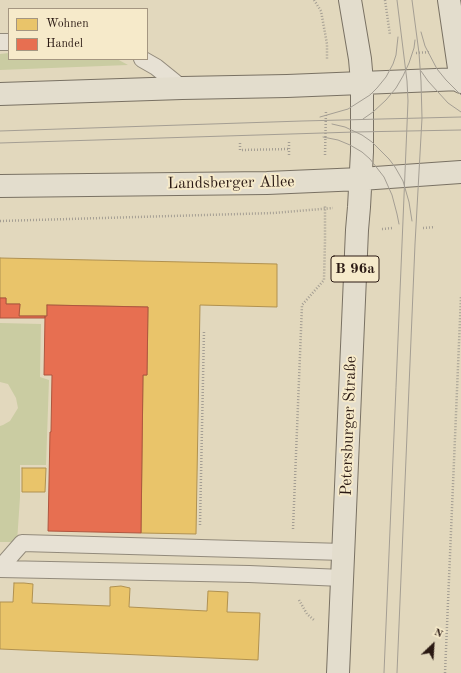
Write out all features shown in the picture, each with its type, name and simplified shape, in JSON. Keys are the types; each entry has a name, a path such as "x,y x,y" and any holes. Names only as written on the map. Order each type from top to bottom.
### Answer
{"main road":[{"name":"B 96a","path":"350,0 360,59 362,82 361,178"},
{"path":"0,94 461,80 449,0"},
{"name":"Landsberger Allee","path":"0,186 267,183 461,172"},
{"name":"Petersburger Straße","path":"338,673 357,236 361,178"}],"lane":[{"path":"144,60 156,66 182,88"},
{"path":"0,568 22,543 344,552"},
{"path":"0,568 342,578"}],"path":[{"path":"292,551 302,305 324,280 327,44 321,11 314,0"},
{"path":"386,0 390,35 392,35"},
{"path":"289,142 289,157"},
{"path":"240,143 240,150 289,149"},
{"path":"0,221 274,212"},
{"path":"423,228 435,227"},
{"path":"445,673 461,296"},
{"path":"200,501 204,331"},
{"path":"291,576 291,583 307,614 340,643"}],"green space":[{"path":"8,53 8,60 119,60 128,65 0,70 0,54"},
{"path":"0,323 41,324 40,377 49,380 46,465 20,465 20,497 17,542 0,542 0,426 10,421 18,408 16,398 8,384 0,382"}],"building: Wohnen":[{"path":"0,258 277,264 277,307 200,305 196,534 141,533 143,375 147,375 148,307 47,305 47,316 19,316 20,304 6,304 6,298 0,298"},
{"path":"22,468 46,468 45,492 22,492"},
{"path":"14,583 33,584 32,603 110,606 110,587 121,586 130,588 129,607 207,611 208,591 228,592 227,612 260,613 258,660 0,649 0,602 13,602"}],"building: Handel":[{"path":"0,298 6,298 6,304 20,304 19,316 45,316 45,318 0,318"},
{"path":"47,305 148,307 147,375 143,375 141,533 48,531 52,375 44,375 45,316 47,316"}],"tram line":[{"path":"384,673 408,101 397,0"},
{"path":"397,673 415,244 422,118 419,53 412,0"},
{"path":"421,32 425,46 437,69 461,95"},
{"path":"320,117 348,109 370,95 377,88 386,77 393,64 396,55 398,37"},
{"path":"363,119 386,100 396,88 409,63 415,40"},
{"path":"421,71 448,103 461,112"},
{"path":"0,131 461,117"},
{"path":"332,124 345,127 362,135 372,142 389,159 403,181 409,202 412,221"},
{"path":"0,143 461,130"},
{"path":"323,137 338,140 350,145 370,159 384,177 392,195 399,224"}]}
